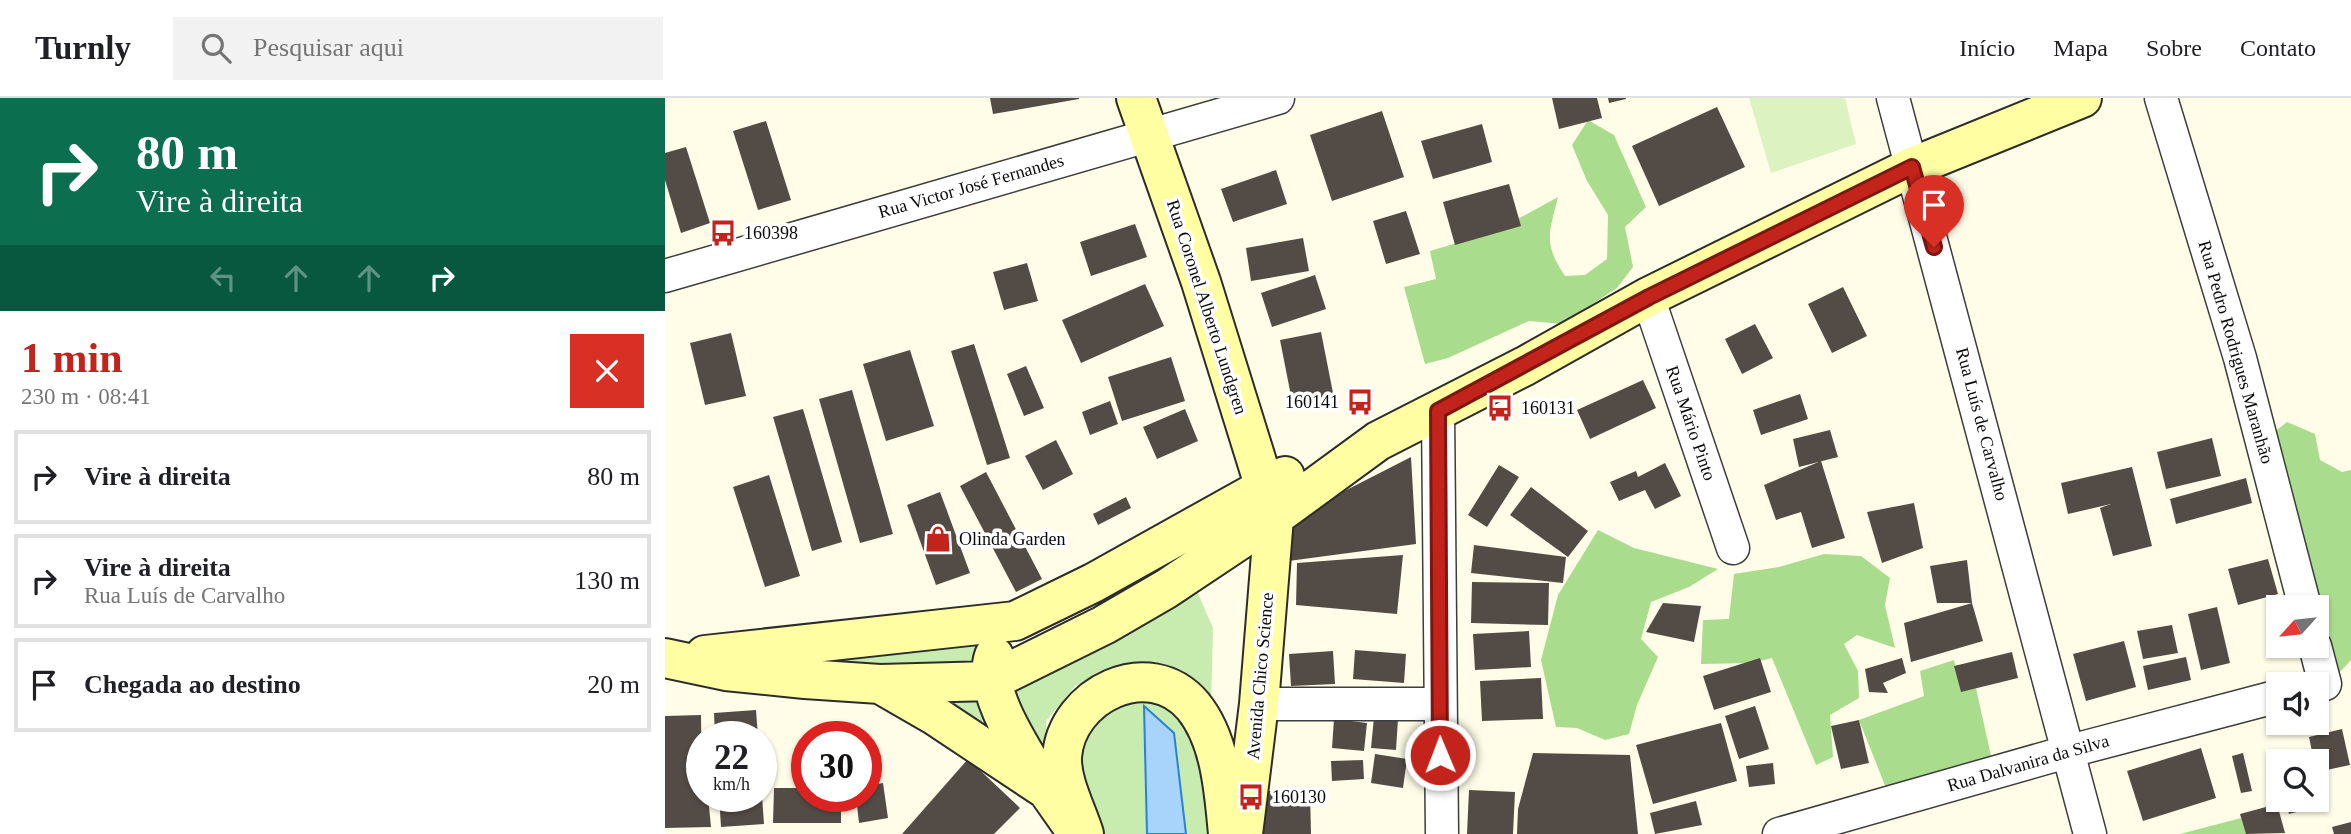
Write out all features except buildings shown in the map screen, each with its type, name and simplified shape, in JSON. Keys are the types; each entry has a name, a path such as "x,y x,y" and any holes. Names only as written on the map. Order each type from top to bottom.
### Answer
{"main road":[{"name":"Rua Coronel Alberto Lundgren","path":"1136,98 1201,282 1270,503"},
{"path":"672,659 768,677 880,684 991,681 1104,625 1166,589 1324,457 1378,441 1649,297 1912,167 2082,98"},
{"path":"672,659 730,650 1014,621 1270,503"},
{"name":"Avenida Chico Science","path":"1243,834 1259,704 1270,503"},
{"path":"1014,621 992,662 991,681 1010,725 1047,790 1078,834"},
{"path":"1084,834 1064,772 1065,743 1079,713 1102,691 1135,682 1151,684 1180,695 1202,720 1219,766 1228,834"},
{"path":"880,684 934,715 1047,790"}],"street":[{"name":"Rua Victor José Fernandes","path":"665,276 1278,98"},
{"name":"Rua Luís de Carvalho","path":"1893,98 2070,751 2090,834"},
{"name":"Rua Pedro Rodrigues Maranhão","path":"2161,98 2239,358 2302,595"},
{"name":"Rua Mário Pinto","path":"1649,297 1733,548"},
{"path":"1438,411 1442,834"},
{"path":"2320,658 2331,683"},
{"name":"Rua Dalvanira da Silva","path":"1779,834 2070,751 2266,699"},
{"path":"1259,704 1439,704"}],"green space":[{"path":"1749,98 1845,98 1856,144 1771,173"},
{"path":"1588,120 1614,135 1646,207 1625,227 1633,267 1617,288 1562,324 1529,321 1448,358 1425,364 1404,287 1436,279 1430,251 1496,231 1558,197 1550,238 1553,255 1565,276 1585,275 1607,259 1608,215 1587,181 1572,145"},
{"path":"2287,422 2315,434 2320,460 2342,472 2351,470 2351,660 2340,672 2330,667 2328,658 2329,595 2312,595 2273,433"},
{"path":"1598,530 1634,548 1718,569 1689,587 1651,602 1641,639 1658,657 1637,705 1629,734 1605,740 1577,728 1556,727 1541,660 1558,595"},
{"path":"1824,554 1861,556 1890,578 1885,605 1895,648 1857,635 1844,644 1858,671 1859,698 1830,715 1833,757 1816,765 1772,658 1752,663 1701,664 1703,620 1729,619 1734,574 1779,567"},
{"path":"1197,591 1213,628 1211,706 1113,669 1075,686 1046,721 1051,778 1002,691"},
{"path":"996,633 979,671 767,669"},
{"path":"1954,660 1961,691 1976,688 1993,765 1888,793 1859,720 1924,696 1920,671"},
{"path":"986,689 1015,758 983,722 918,693"},
{"path":"1127,694 1177,709 1207,782 1218,834 1100,834 1072,768 1079,735"},
{"path":"2241,818 2247,834 2180,834"}],"water":[{"path":"1144,706 1174,733 1186,834 1147,834"}],"place":[{"name":"160398","path":"723,233"},
{"name":"160141","path":"1360,402"},
{"name":"160131","path":"1500,408"},
{"name":"Olinda Garden","path":"938,539"},
{"name":"160130","path":"1251,797"}],"route":[{"path":"1440,755 1438,411 1649,297 1912,167 1934,247"}]}
